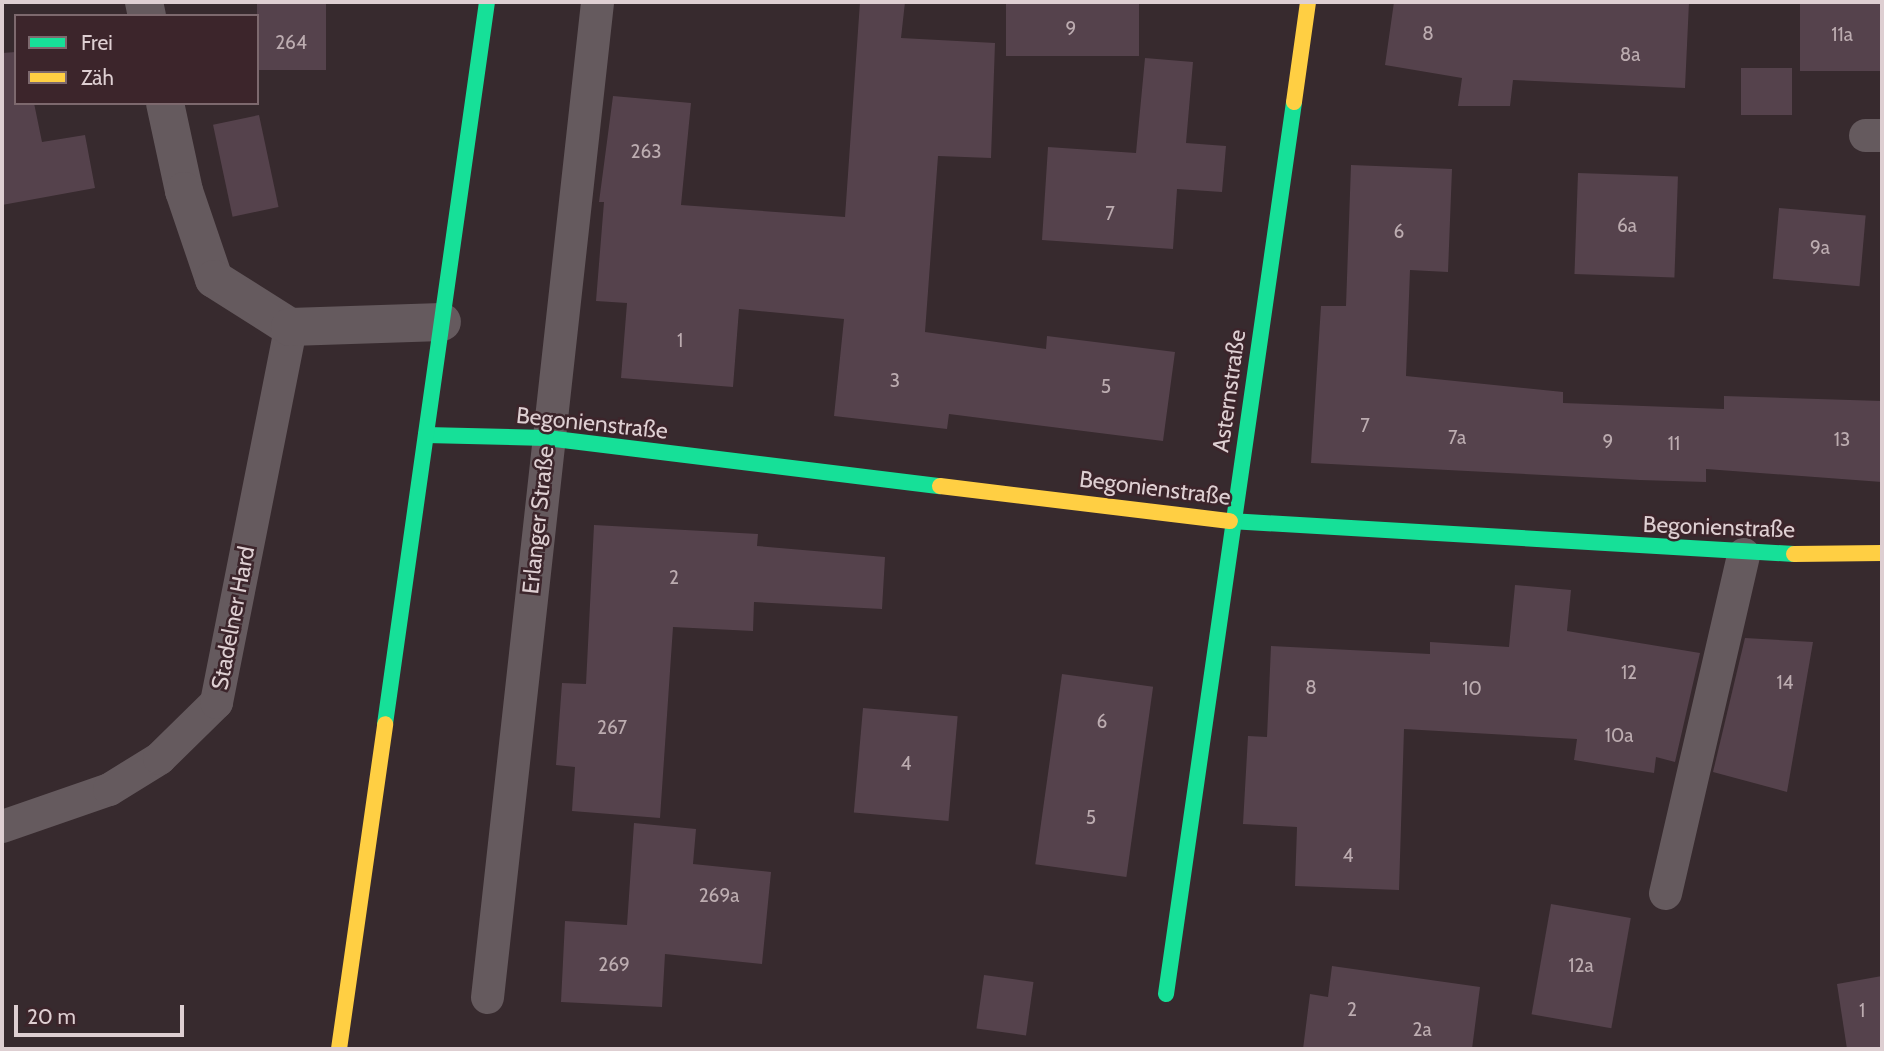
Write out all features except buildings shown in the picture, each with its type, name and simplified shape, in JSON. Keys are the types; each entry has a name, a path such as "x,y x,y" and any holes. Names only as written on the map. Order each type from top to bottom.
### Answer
{"street":[{"path":"339,1049 487,2"},
{"name":"Asternstraße","path":"1166,994 1307,2"},
{"path":"165,105 184,191 214,279 290,327 442,322"},
{"name":"Begonienstraße","path":"426,435 547,438 1233,521 1743,554 1882,553"}],"lane":[{"name":"Erlanger Straße","path":"487,997 597,2"},
{"name":"Stadelner Hard","path":"2,825 109,789 159,758 216,702 290,327"},
{"path":"1665,893 1743,554"}],"traffic: fast":[{"path":"385,724 487,2"},
{"path":"1166,994 1294,102"},
{"path":"426,435 547,438 940,486"},
{"path":"1230,521 1794,554"}],"traffic: slow":[{"path":"1294,102 1308,2"},
{"path":"940,486 1230,521"},
{"path":"1794,554 1882,553"},
{"path":"339,1049 385,724"}]}
